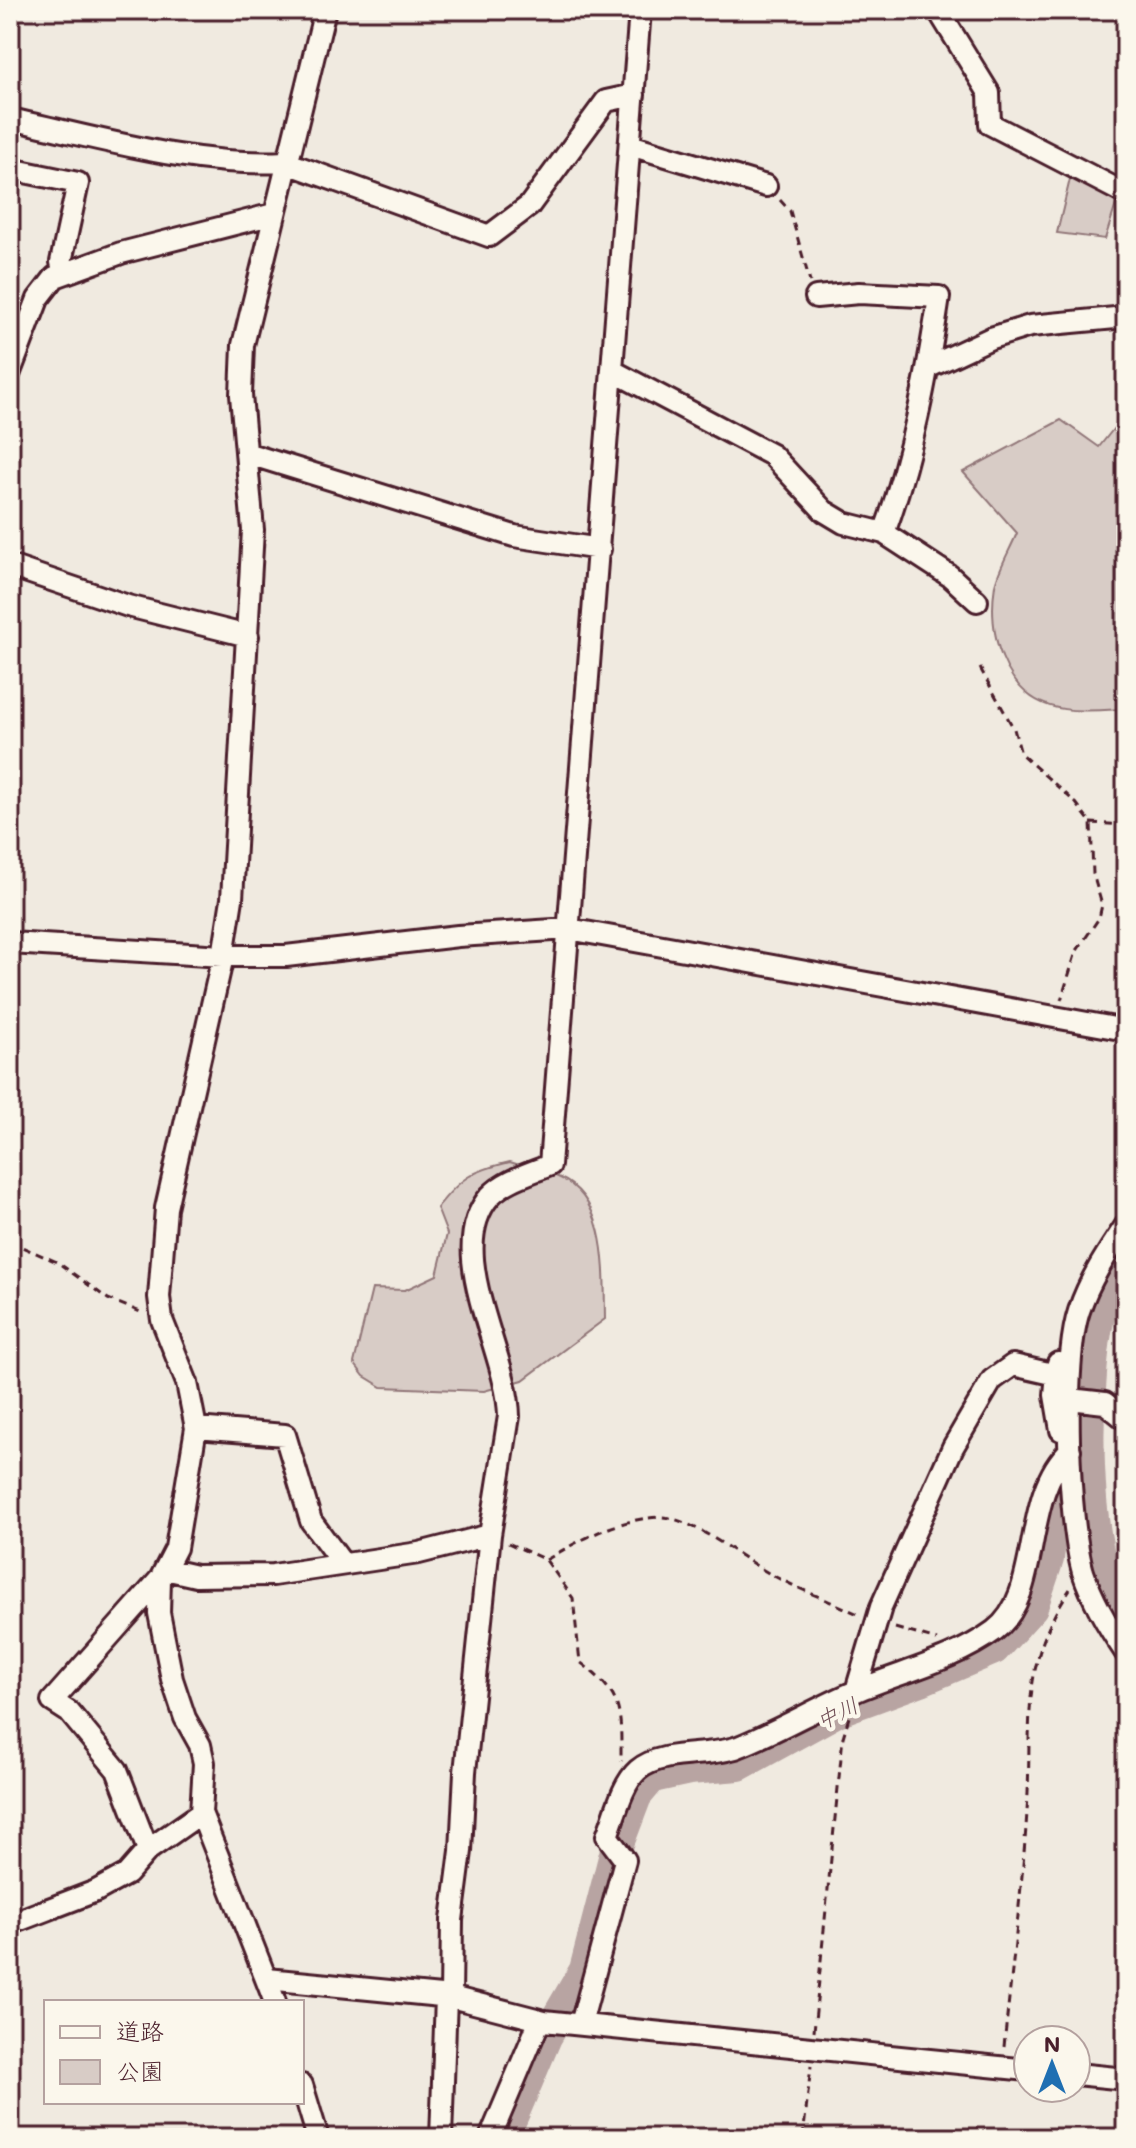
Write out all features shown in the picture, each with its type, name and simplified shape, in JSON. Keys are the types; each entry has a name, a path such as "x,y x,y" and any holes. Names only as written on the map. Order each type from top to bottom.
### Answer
{"street":[{"path":"148,1850 117,1770 69,1712 52,1701 163,1574 176,1548 196,1428 187,1383 162,1320 159,1297 166,1208 223,956 232,899 253,530 249,454 241,395 243,345 285,162 325,10"},
{"path":"441,2138 452,1920 490,1535 509,1416 509,1396 474,1279 477,1218 491,1195 506,1184 550,1165 640,10"},
{"path":"938,10 989,93 990,124 1126,194"},
{"path":"10,119 153,150 256,163 285,162 489,236 529,206 606,101 634,95"},
{"path":"630,145 766,186"},
{"path":"10,169 78,183 61,262 64,273"},
{"path":"10,372 38,299 55,277 121,253 274,214"},
{"path":"816,297 859,293 939,297 929,367 907,459 884,533"},
{"path":"929,367 991,338 1030,326 1126,317"},
{"path":"613,371 772,455 824,511 844,523 884,533 950,576 977,601"},
{"path":"249,454 514,536 600,549"},
{"path":"10,566 128,606 248,636"},
{"path":"10,943 223,956 286,956 458,936 569,929 1061,1015 1126,1030"},
{"path":"1126,1225 1098,1268 1084,1299 1070,1353 1082,1399 1070,1446 1083,1570 1101,1617 1126,1653"},
{"path":"1070,1446 1059,1427 1055,1395 1064,1323 1084,1299"},
{"path":"856,1691 877,1623 953,1447 992,1380 1013,1365 1057,1375"},
{"path":"1082,1399 1126,1420"},
{"path":"196,1428 285,1435 311,1521 342,1563"},
{"path":"490,2138 557,2022 625,1860 607,1836 627,1787 640,1768 655,1762 737,1747 856,1691 941,1659 996,1630 1025,1578 1044,1485 1055,1463 1070,1446"},
{"path":"163,1574 273,1575 419,1553 490,1535"},
{"path":"163,1574 159,1613 172,1679 185,1718 200,1745 204,1763 201,1813 274,2000"},
{"path":"10,1924 96,1891 127,1874 148,1850 201,1813"},
{"path":"267,1979 448,1997 557,2022 1012,2068"},
{"path":"1092,2076 1126,2079"},
{"path":"304,2092 318,2138"}],"path":[{"path":"766,186 790,211 816,297"},
{"path":"980,668 1014,729 1021,754 1076,803 1091,823 1093,874 1102,905 1099,918 1076,952 1061,990 1061,1015"},
{"path":"1091,823 1126,825"},
{"path":"10,1242 57,1262 108,1299 162,1320"},
{"path":"546,1560 600,1531 663,1517 699,1530 775,1577 877,1623 945,1642 970,1644"},
{"path":"490,1535 546,1560 573,1598 580,1662 607,1683 615,1698 621,1721 621,1763"},
{"path":"1002,2067 1028,1793 1027,1716 1038,1648 1054,1613 1083,1570"},
{"path":"803,2138 843,1737 850,1714"}],"green space":[{"path":"1071,175 1118,198 1105,239 1057,233"},
{"path":"1126,413 1126,709 1086,711 1052,707 1024,691 1012,677 1002,657 993,613 995,585 1017,533 963,472 1061,420 1099,447"},
{"path":"510,1162 558,1177 575,1187 587,1202 600,1239 605,1319 523,1380 484,1391 382,1387 364,1376 354,1363 372,1289 405,1290 437,1275 447,1234 437,1208 468,1177"}],"waterway":[{"name":"中川","path":"1126,1263 1103,1300 1091,1372 1089,1418 1089,1466 1100,1559 1111,1596 1126,1624"},
{"name":"中川","path":"503,2138 546,2037 585,1970 617,1846 636,1796 652,1777 689,1769 739,1765 837,1711 994,1649 1032,1607 1048,1559 1055,1490 1089,1450"}]}
